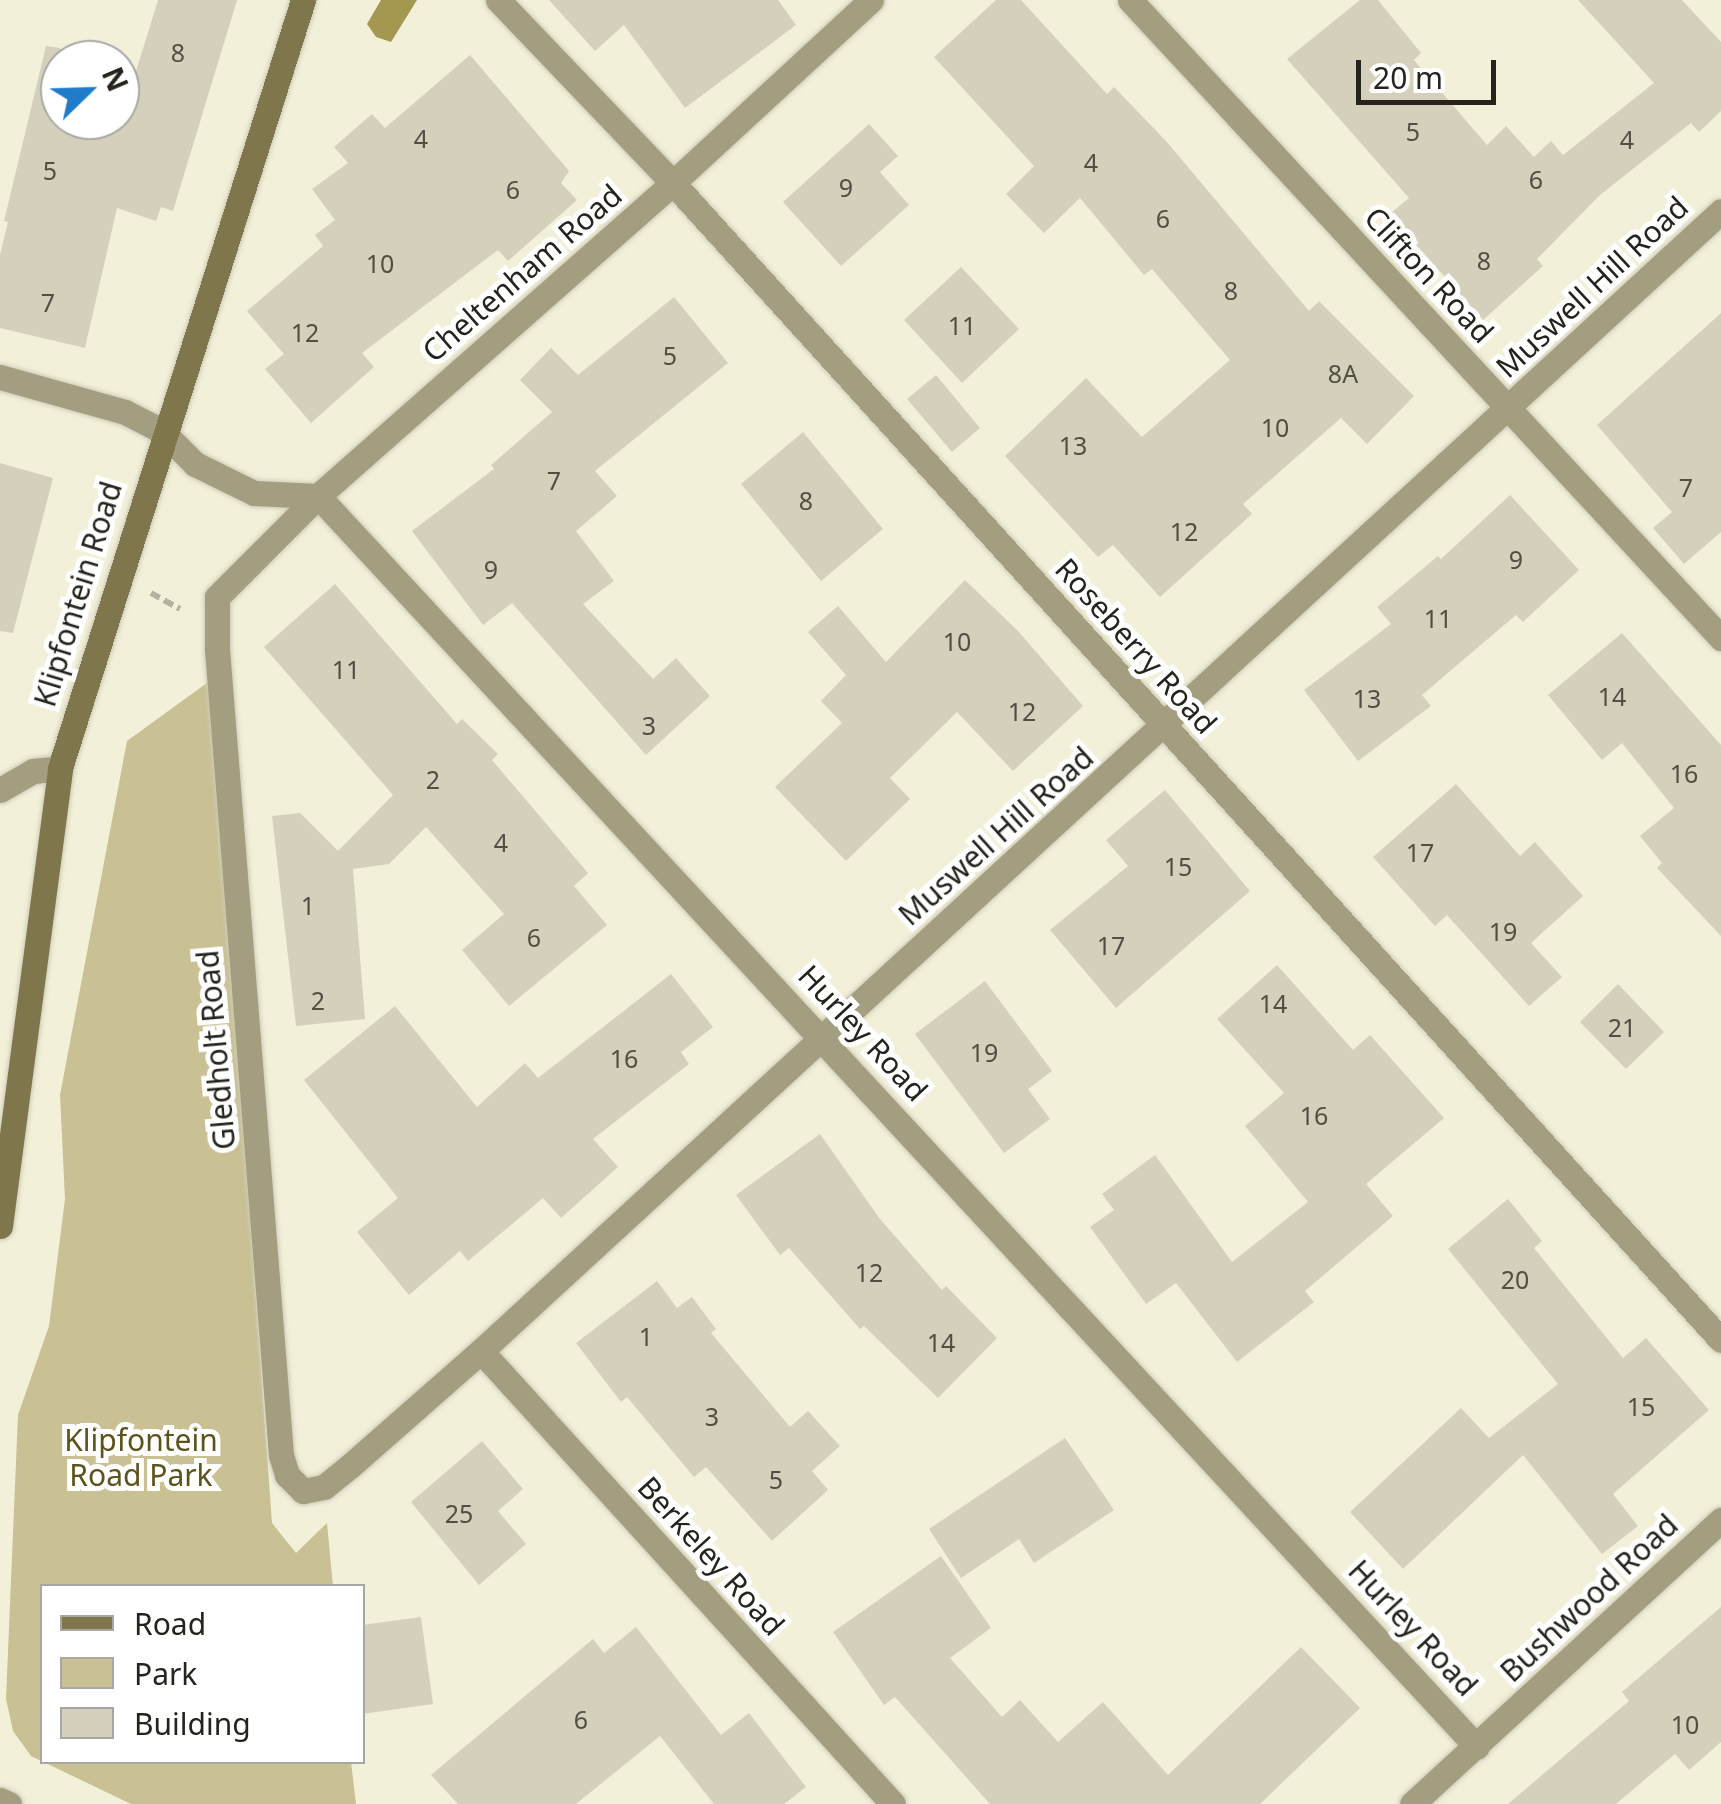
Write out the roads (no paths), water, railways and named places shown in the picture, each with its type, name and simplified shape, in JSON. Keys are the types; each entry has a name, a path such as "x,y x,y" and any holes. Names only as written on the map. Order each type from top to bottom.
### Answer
{"main road":[{"name":"Klipfontein Road","path":"0,1226 60,768 162,431 303,0"}],"street":[{"name":"Roseberry Road","path":"498,0 673,183 1721,1340"},
{"name":"Cheltenham Road","path":"217,597 318,496 673,183 871,0"},
{"name":"Clifton Road","path":"1130,0 1721,638"},
{"name":"Muswell Hill Road","path":"303,1490 324,1486 337,1476 481,1351 1721,211"},
{"path":"0,378 125,412 162,431 195,464 254,493 318,496"},
{"name":"Hurley Road","path":"318,496 1477,1746"},
{"name":"Gledholt Road","path":"217,597 217,649 281,1456 287,1476 303,1490"},
{"path":"0,790 33,771 60,768"},
{"name":"Berkeley Road","path":"481,1351 893,1804"},
{"name":"Bushwood Road","path":"1412,1804 1721,1520"},
{"path":"0,1800 9,1804"}],"park label":[{"name":"Klipfontein Road Park","path":"141,1457"}]}
